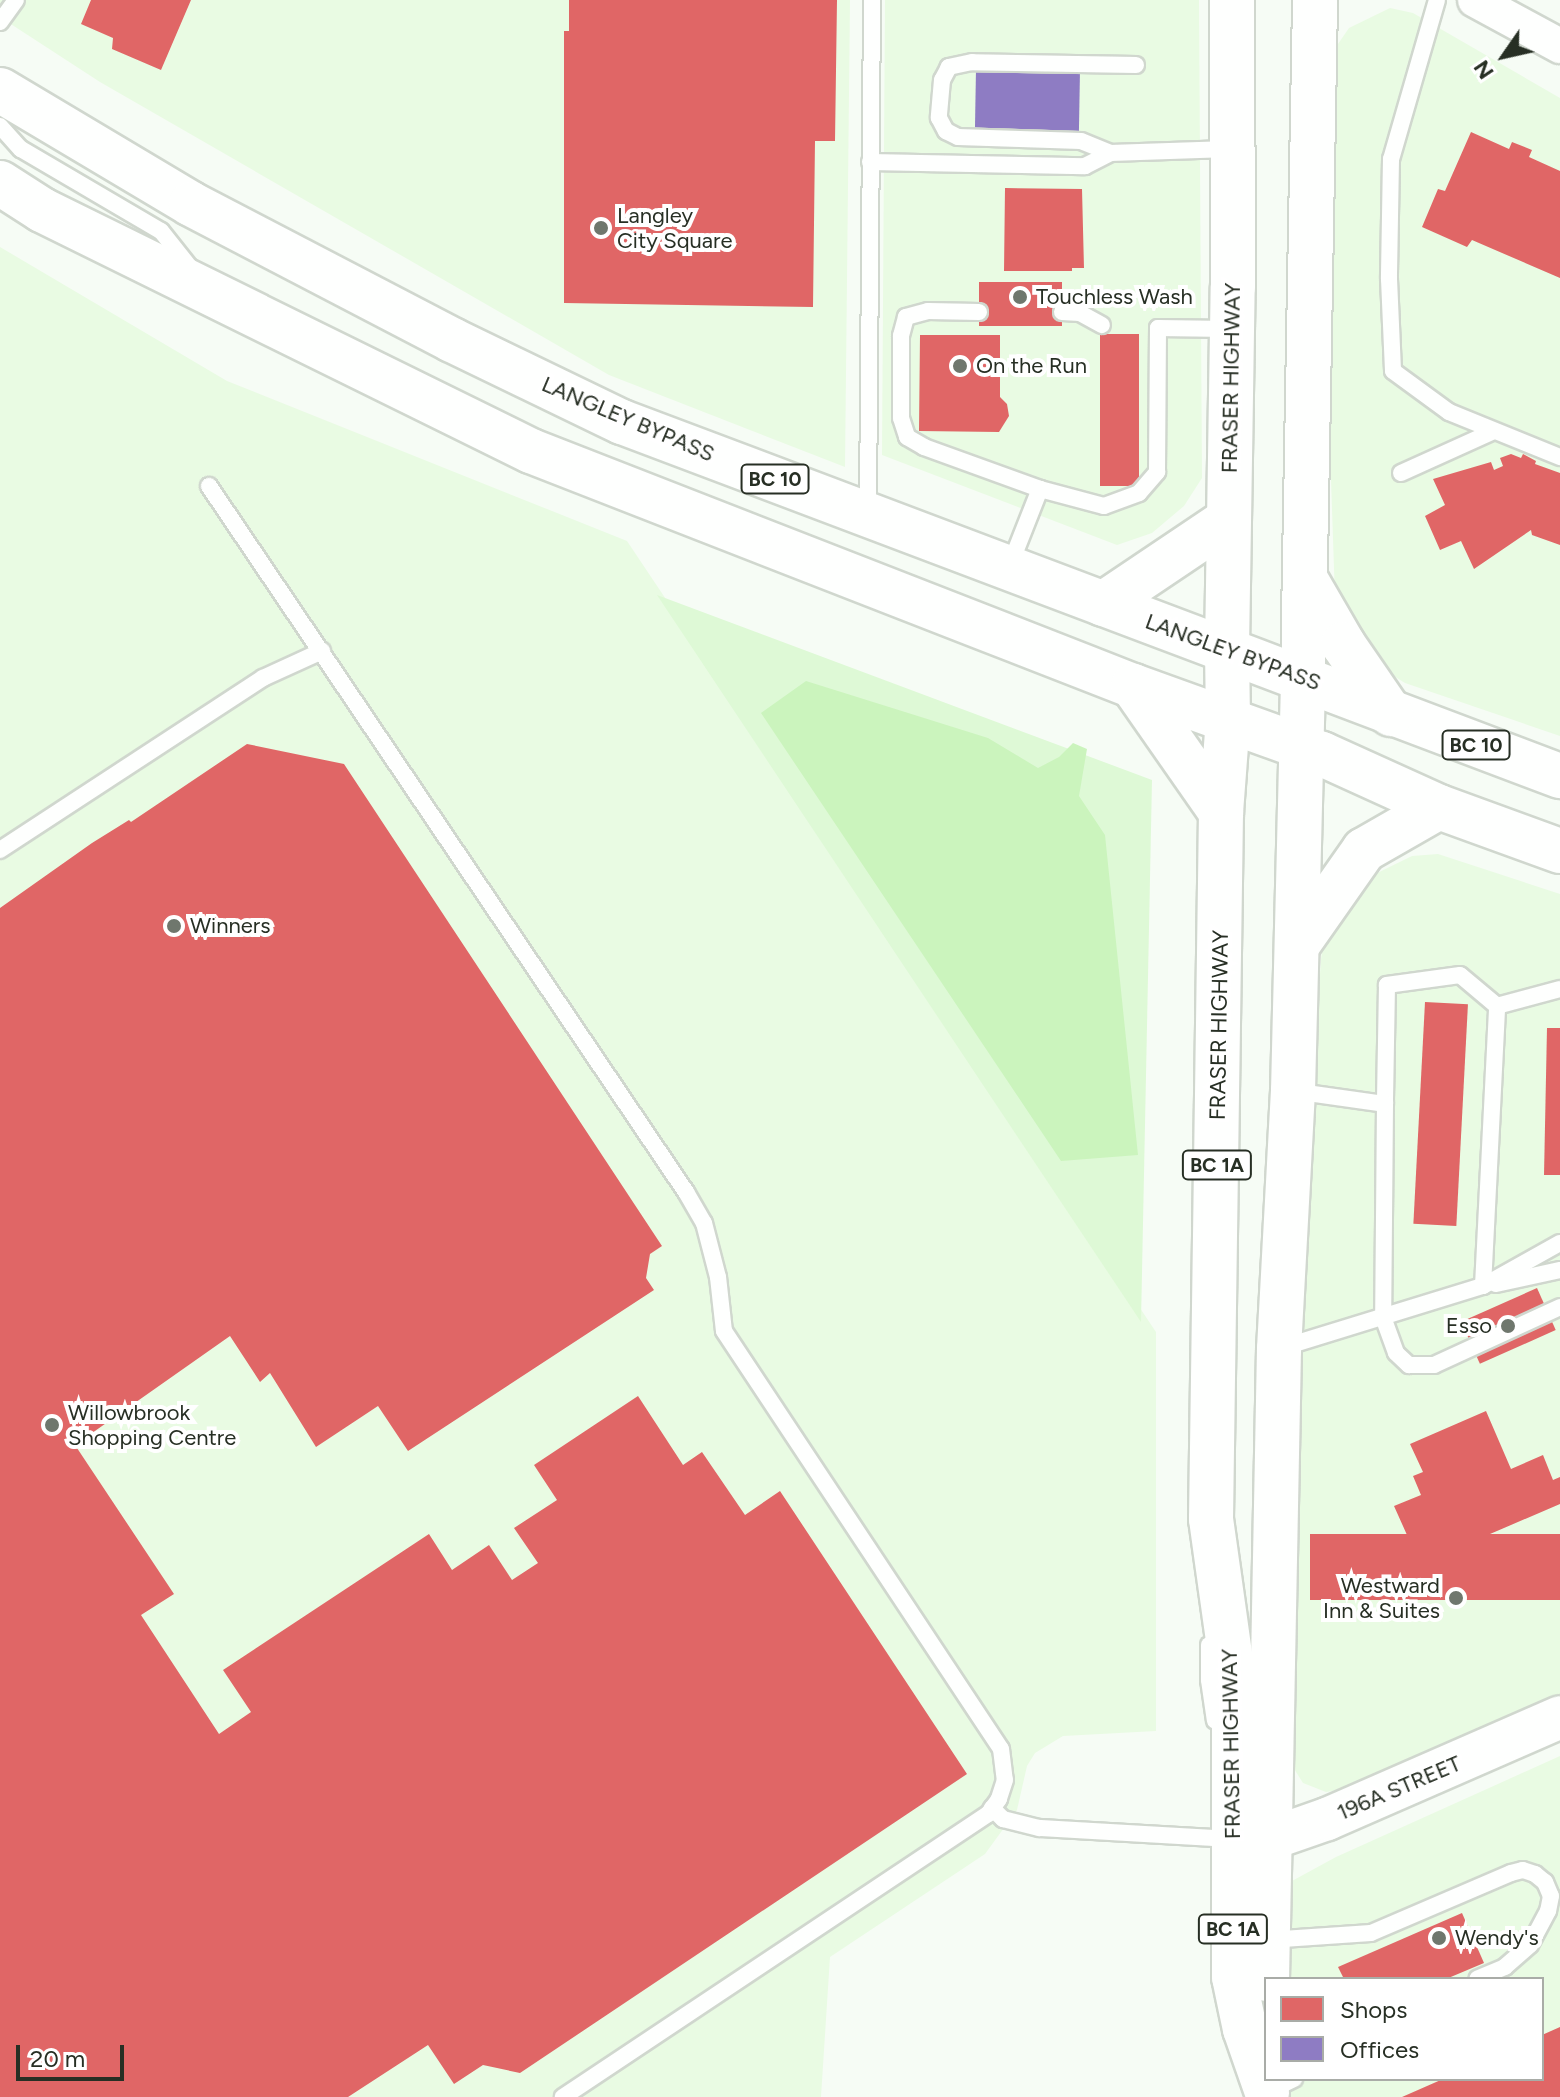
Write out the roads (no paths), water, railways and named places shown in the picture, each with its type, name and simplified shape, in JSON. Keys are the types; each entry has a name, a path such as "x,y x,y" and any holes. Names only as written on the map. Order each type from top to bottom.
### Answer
{"main road":[{"name":"FRASER HIGHWAY","path":"1232,0 1228,719 1221,812 1211,1519 1234,1683 1231,1761 1250,1840 1267,1960"},
{"name":"FRASER HIGHWAY","path":"1264,2067 1245,2029 1234,1977 1250,1840 1293,1091 1306,580 1315,0"},
{"name":"LANGLEY BYPASS","path":"0,90 191,204 452,340 622,422 1103,604 1303,676 1391,714 1560,776"},
{"path":"0,183 42,210 207,288 531,451 1133,686 1302,747 1439,807 1560,851"},
{"path":"1103,604 1228,520"},
{"path":"1306,580 1343,644 1391,714"},
{"path":"1133,686 1221,812"},
{"path":"1298,944 1364,850 1439,807"}],"street":[{"path":"1475,0 1560,46"},
{"name":"196A STREET","path":"1250,1840 1327,1819 1560,1717"}],"lane":[{"path":"0,22 16,0"},
{"path":"868,514 872,0"},
{"path":"1437,0 1391,159 1389,279 1393,371 1449,412 1560,457"},
{"path":"1136,65 972,62 949,67 942,80 939,118 946,131 958,137 1081,141 1110,153 1231,149"},
{"path":"0,126 21,149 161,231 207,288"},
{"path":"870,162 1085,166 1110,153"},
{"path":"979,312 928,311 906,317 901,336 901,418 907,437 924,447 1040,489 1104,506 1139,493 1157,472 1158,328 1231,329"},
{"path":"1062,312 1080,313 1102,325"},
{"path":"1401,473 1494,431"},
{"path":"209,486 704,1223 718,1277 724,1331 1001,1749 1005,1780 992,1808 960,1834 563,2097"},
{"path":"1009,568 1040,489"},
{"path":"0,850 260,680 322,651"},
{"path":"1497,1006 1460,975 1387,985 1383,1317 1396,1353 1409,1365 1434,1365 1560,1307"},
{"path":"1497,1006 1560,989"},
{"path":"1483,1286 1497,1006"},
{"path":"1293,1091 1385,1104"},
{"path":"1483,1286 1560,1243"},
{"path":"1279,1349 1483,1286 1560,1270"},
{"path":"992,1808 1003,1819 1040,1828 1250,1840"},
{"path":"1267,1960 1371,1933 1511,1873 1523,1870 1535,1874 1545,1882 1551,1896 1548,1911 1530,1945 1505,1967 1482,1977"}],"place":[{"name":"Langley City Square","path":"601,228"},
{"name":"Touchless Wash","path":"1020,297"},
{"name":"On the Run","path":"960,366"},
{"name":"Winners","path":"174,926"},
{"name":"Esso","path":"1508,1326"},
{"name":"Willowbrook Shopping Centre","path":"52,1425"},
{"name":"Westward Inn & Suites","path":"1456,1598"},
{"name":"Wendy's","path":"1439,1938"}]}
